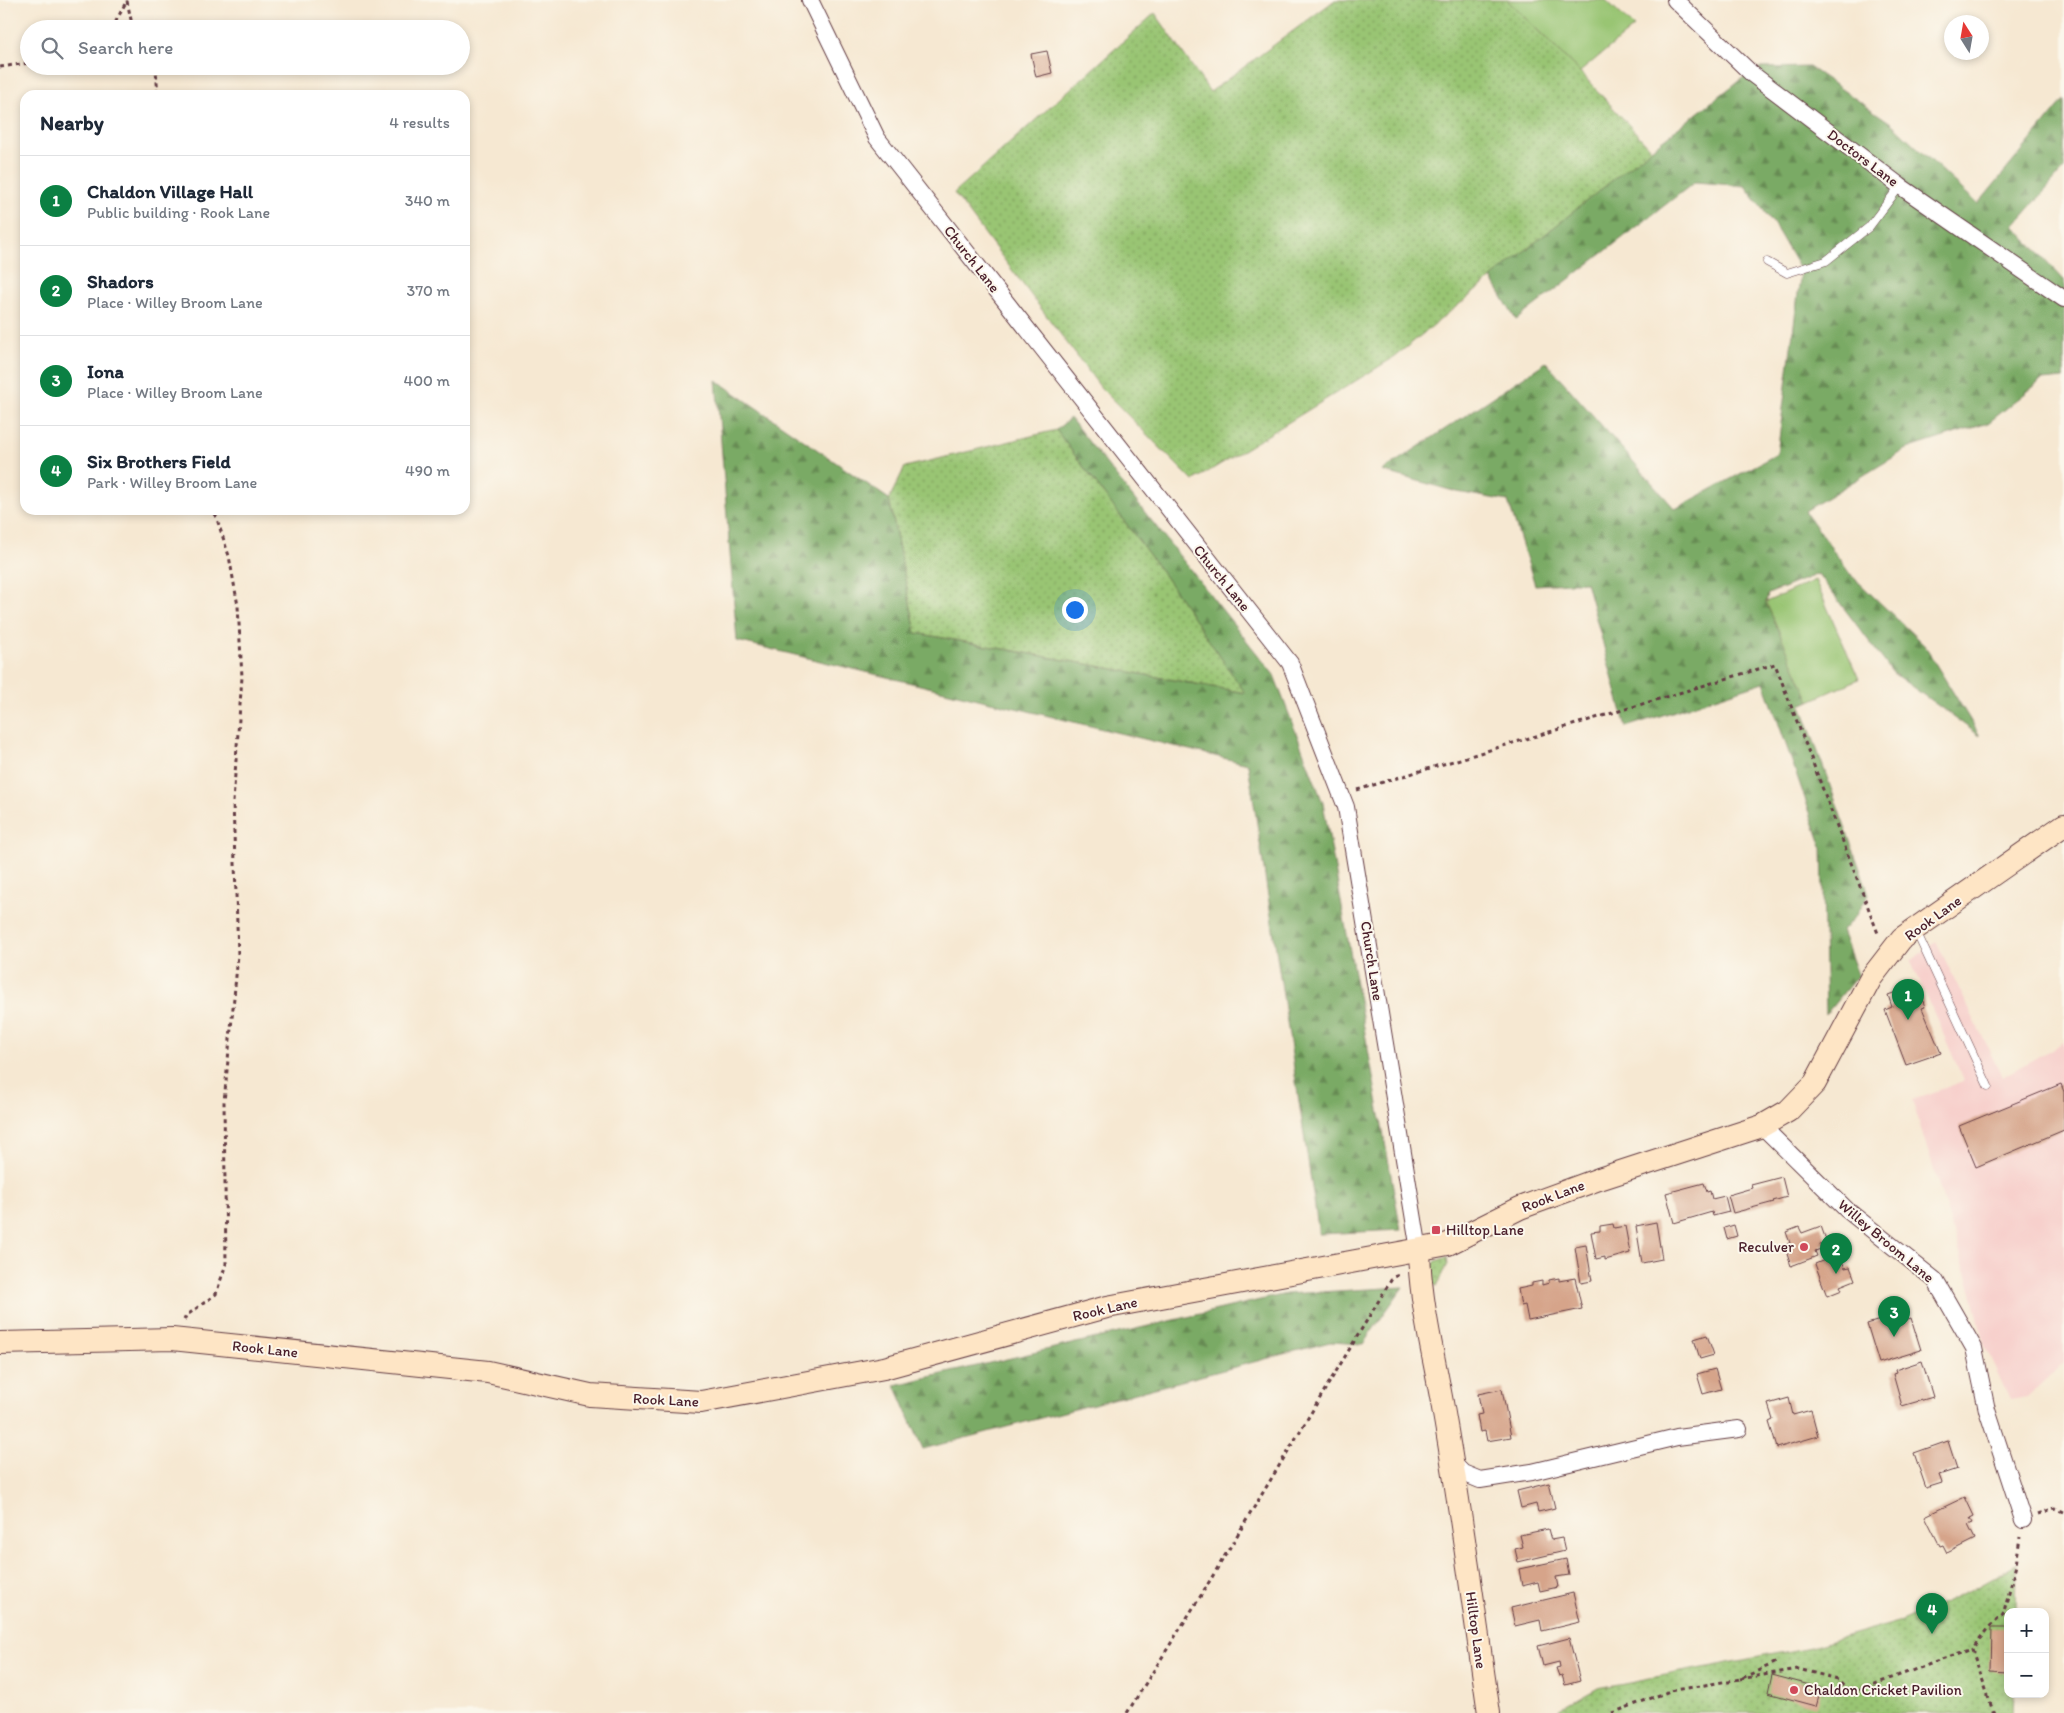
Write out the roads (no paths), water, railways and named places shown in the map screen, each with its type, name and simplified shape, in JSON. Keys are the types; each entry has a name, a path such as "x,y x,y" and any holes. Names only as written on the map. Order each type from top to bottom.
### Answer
{"main road":[{"name":"Rook Lane","path":"0,1343 172,1339 488,1372 590,1396 701,1402 884,1368 1107,1307 1419,1258 1520,1208 1590,1182 1762,1126 1788,1111 1815,1083 1871,978 1902,938 2064,825"},
{"name":"Hilltop Lane","path":"1419,1258 1489,1713"}],"street":[{"name":"Church Lane","path":"810,0 878,138 1290,663 1346,807 1419,1258"},
{"name":"Doctors Lane","path":"1675,0 1752,74 1900,186 2064,299"},
{"name":"Willey Broom Lane","path":"1762,1126 1847,1210 1935,1280 1974,1348 1987,1410 2023,1520"},
{"path":"1451,1461 1463,1473 1480,1480 1532,1472 1677,1437 1740,1430"}],"lane":[{"path":"1767,262 1787,273 1826,261 1869,227 1900,186"},
{"path":"1915,929 1988,1086"}],"place":[{"name":"Chaldon Village Hall","path":"1908,1020"},
{"name":"Hilltop Lane","path":"1436,1230"},
{"name":"Reculver","path":"1804,1247"},
{"name":"Shadors","path":"1836,1274"},
{"name":"Iona","path":"1894,1337"},
{"name":"Six Brothers Field","path":"1932,1634"},
{"name":"Chaldon Cricket Pavilion","path":"1794,1690"}]}
